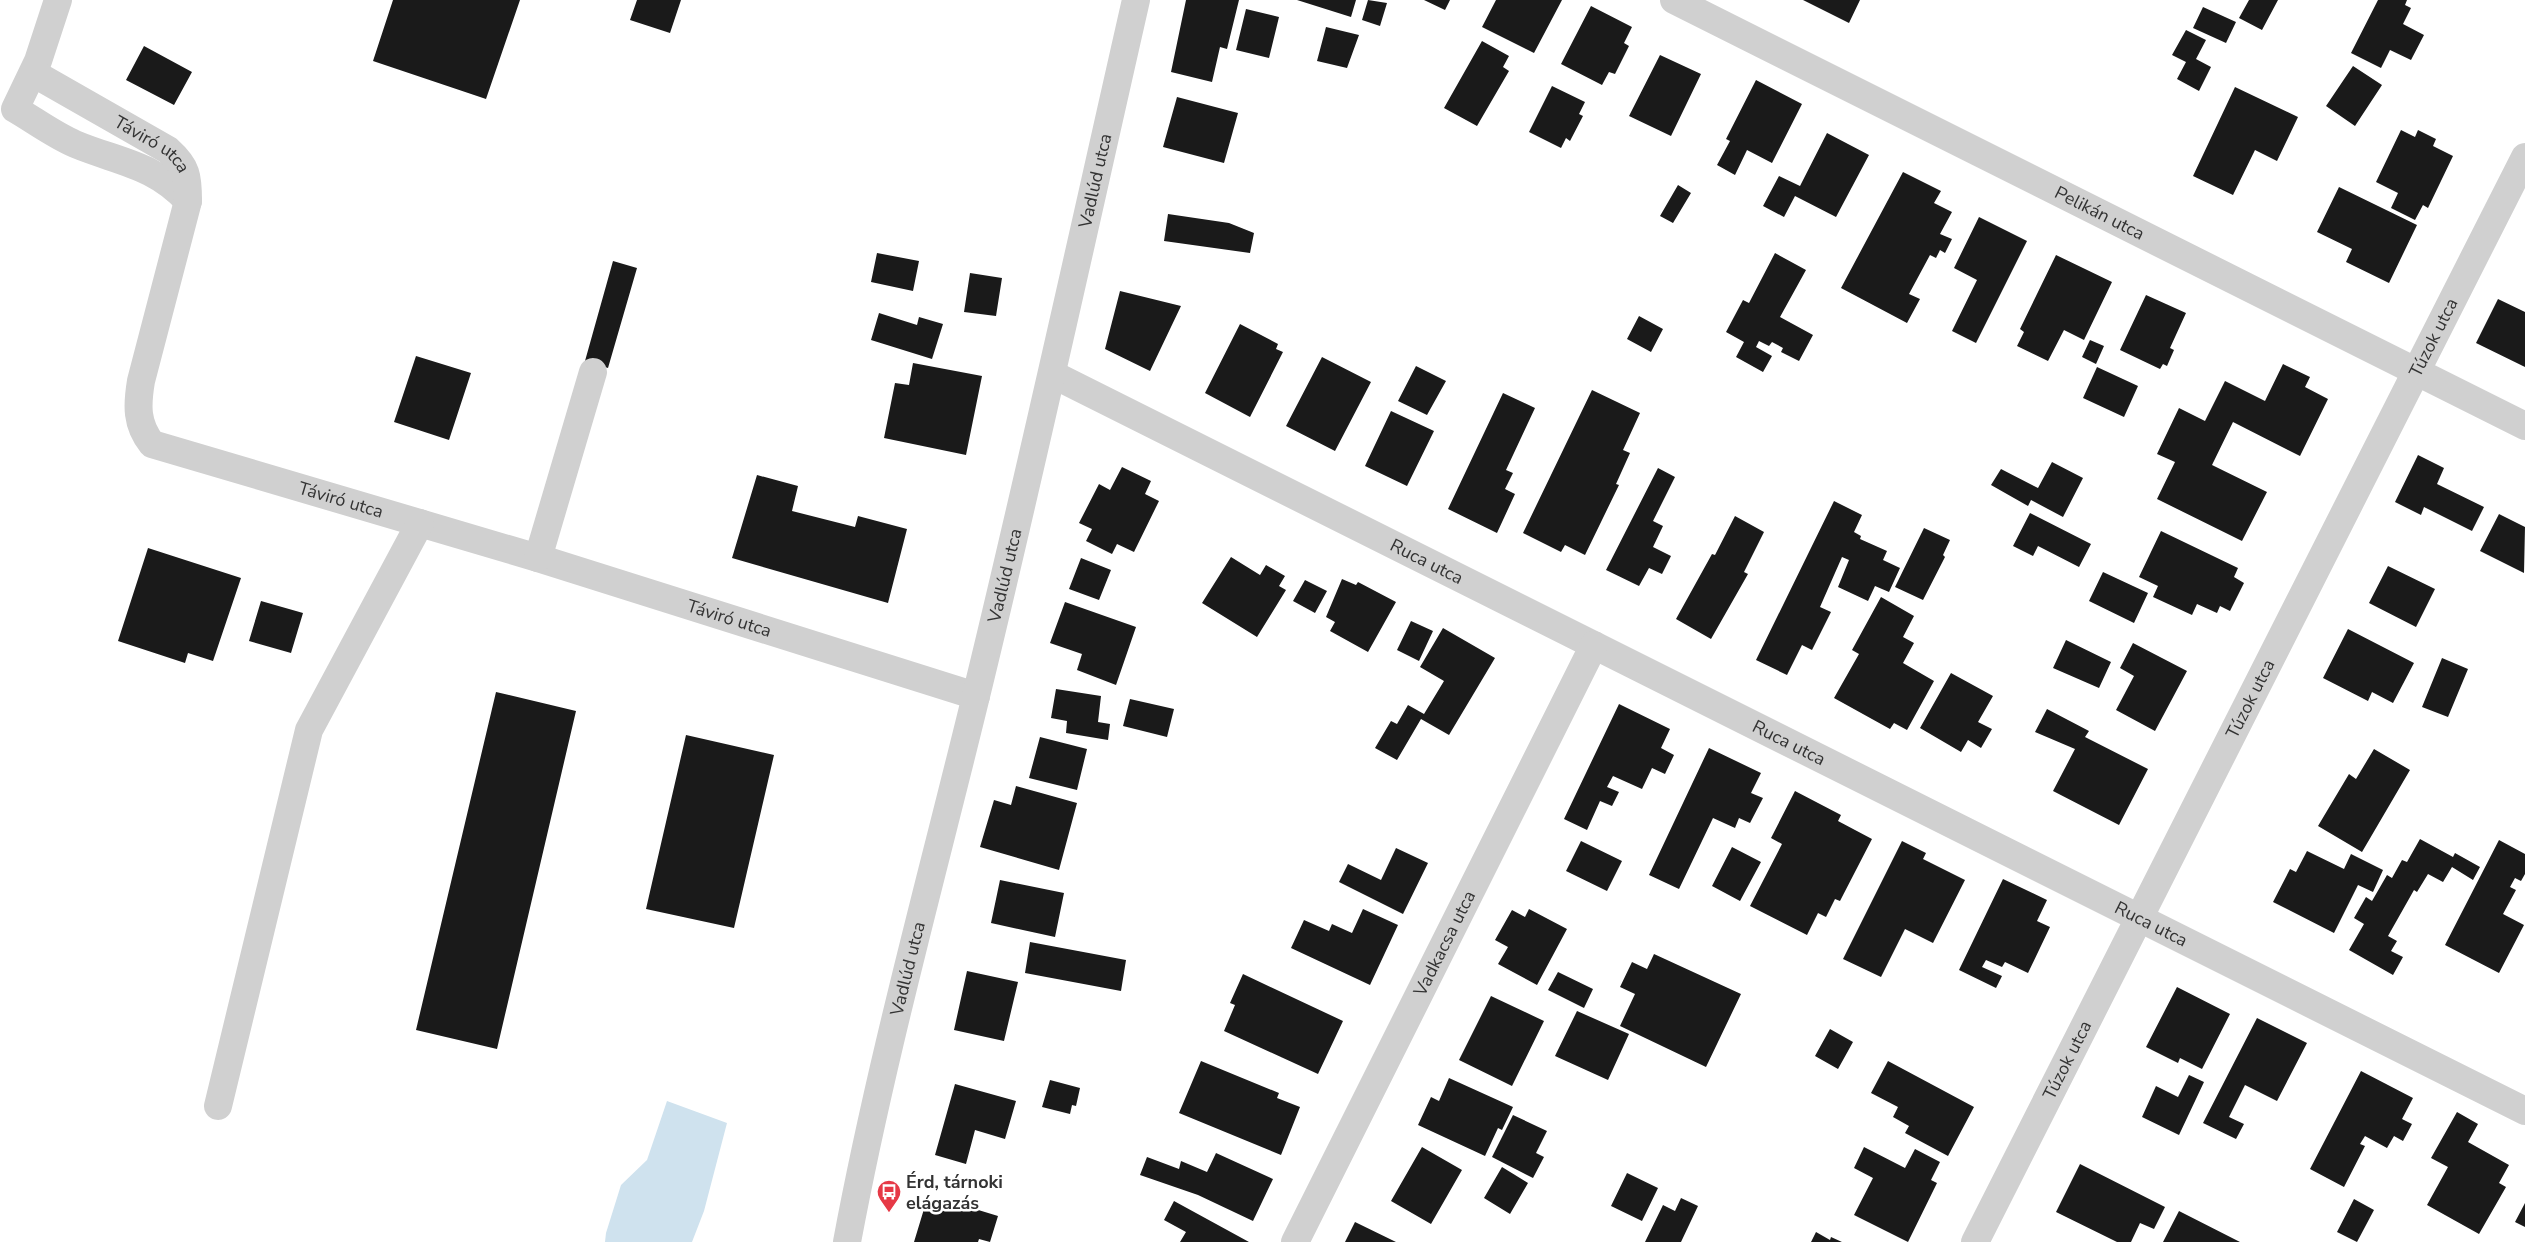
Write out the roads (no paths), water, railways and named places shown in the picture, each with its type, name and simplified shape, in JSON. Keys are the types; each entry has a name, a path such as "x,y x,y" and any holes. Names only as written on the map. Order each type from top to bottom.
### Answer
{"street":[{"path":"58,0 32,73 14,109 75,144 130,162 173,184 188,201"},
{"name":"Vadlúd utca","path":"846,1242 864,1149 976,696 1052,374 1136,0"},
{"name":"Pelikán utca","path":"1674,0 2525,426"},
{"name":"Táviró utca","path":"32,73 168,150 182,163 188,178 188,201 141,382 137,408 142,432 152,444 538,558 976,696"},
{"name":"Túzok utca","path":"1975,1242 2415,370 2525,157"},
{"path":"538,558 593,372"},
{"name":"Ruca utca","path":"1052,374 2525,1111"},
{"path":"218,1106 309,730 420,524"},
{"name":"Vadkacsa utca","path":"1295,1242 1594,646"},
{"name":"Vadlúd utca","path":"832,1242 864,1149"}],"water":[{"path":"667,1101 727,1123 704,1211 692,1242 605,1242 621,1185 647,1160"}],"place":[{"name":"Érd, tárnoki elágazás","path":"889,1213"}]}
